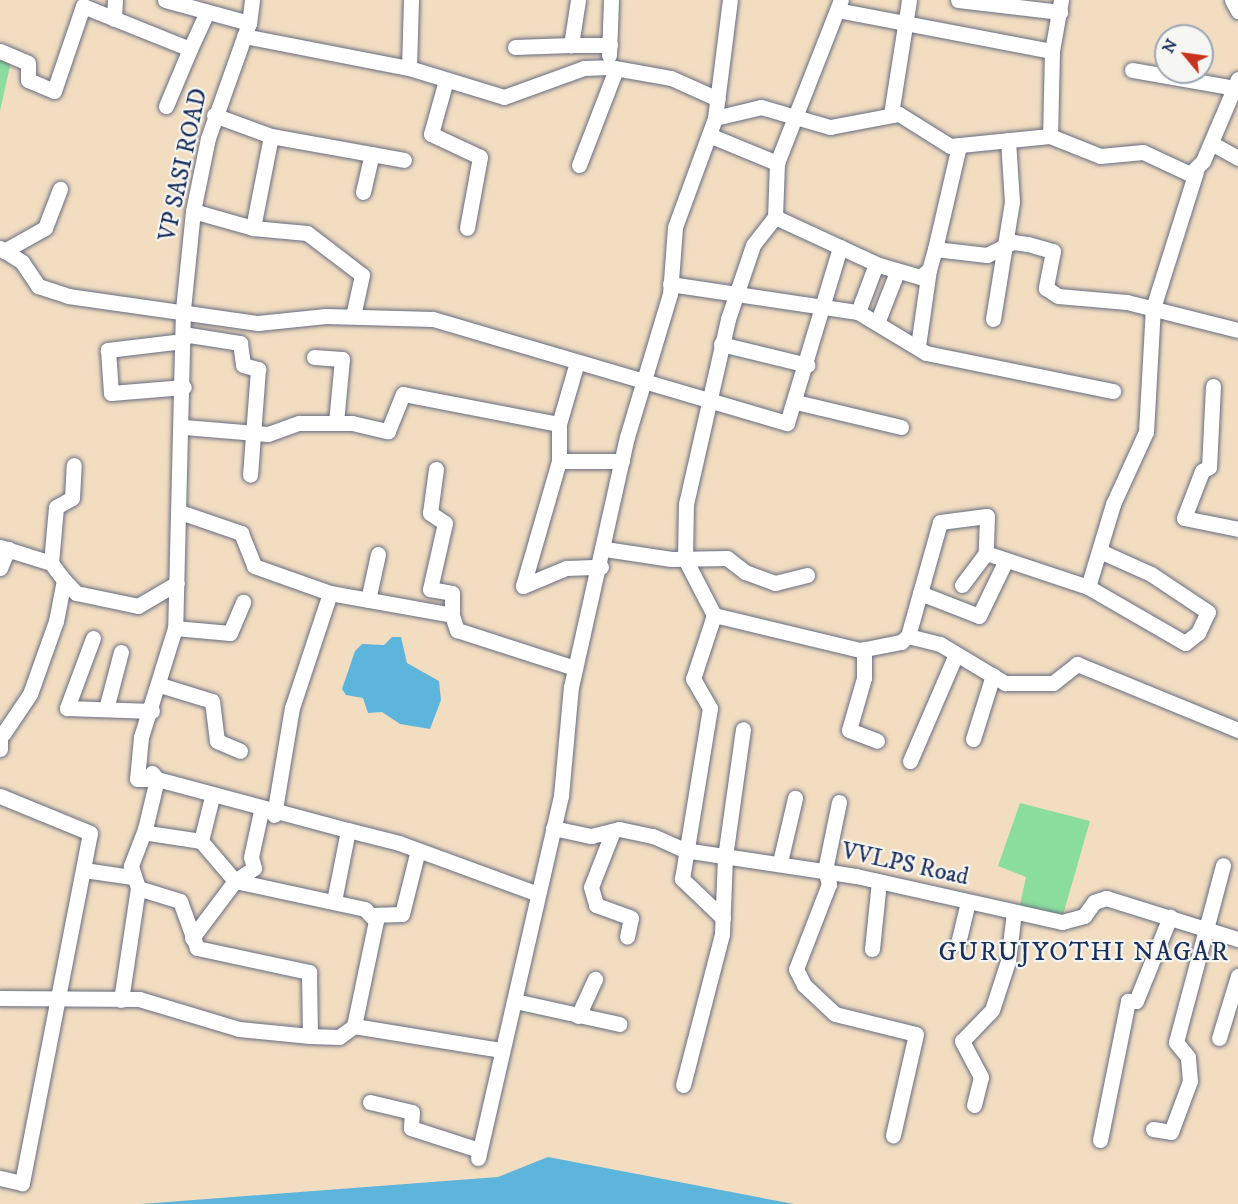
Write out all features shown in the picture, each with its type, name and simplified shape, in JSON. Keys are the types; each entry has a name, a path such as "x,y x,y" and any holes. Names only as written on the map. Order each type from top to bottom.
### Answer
{"street":[{"path":"114,19 115,0"},
{"path":"165,0 207,12 247,29 409,68 504,97 584,68 612,68 671,78 718,99"},
{"name":"VP SASI ROAD","path":"157,779 137,779 139,759 175,628 184,427 183,309 193,212 214,115 247,29 252,0"},
{"path":"409,68 411,0"},
{"path":"571,45 578,0"},
{"path":"579,165 612,68 610,0"},
{"path":"370,1101 412,1112 411,1128 479,1154 500,1050 515,1001 536,893 566,766 575,668 601,567 622,462 670,284 675,227 715,118 730,0"},
{"path":"891,114 909,0"},
{"path":"958,0 1060,6 1052,51 1055,77 1050,129"},
{"path":"1232,0 1238,11"},
{"path":"723,918 682,879 684,850 710,708 693,679 714,615 685,559 687,504 706,401 721,344 753,245 775,217 777,163 796,120 839,5 907,24 1052,51"},
{"path":"0,51 28,63 28,80 54,92 83,6 190,50"},
{"path":"166,106 207,12"},
{"path":"514,47 610,45"},
{"path":"1088,587 1102,552 1113,504 1146,432 1153,308 1196,172 1236,83 1132,70"},
{"path":"447,80 431,134 480,157 467,228"},
{"path":"715,118 761,107 796,120 845,127 891,114 905,116 940,142 959,146 1008,140 1050,129 1100,156 1143,152 1185,173 1196,172"},
{"path":"214,115 272,136 404,160"},
{"path":"709,135 777,163"},
{"path":"253,228 272,136"},
{"path":"993,319 1012,202 1008,140"},
{"path":"1211,143 1238,158"},
{"path":"918,346 928,270 959,146"},
{"path":"363,192 372,154"},
{"path":"2,250 45,228 60,189"},
{"path":"193,212 253,228 307,233 362,274 353,316"},
{"path":"775,217 897,272 916,278 928,270"},
{"path":"935,249 987,255 1013,242 1053,251 1046,288 1058,296 1153,308 1238,330"},
{"path":"2,250 22,262 38,286 110,303 183,309 258,323 353,316 433,319 787,423 808,366 840,247"},
{"path":"858,312 876,264"},
{"path":"877,323 897,272"},
{"path":"670,284 738,291 858,312 918,346 926,353 1113,391"},
{"path":"183,387 111,393 108,350 183,337 240,343 243,365 258,369 255,433 250,475"},
{"path":"721,344 808,366"},
{"path":"314,357 342,359 336,423"},
{"path":"577,362 560,424 559,461 523,586 566,568 601,567"},
{"path":"1213,386 1209,467 1202,471 1184,518 1238,529"},
{"path":"184,427 268,434 299,423 336,423 388,431 403,394 560,424"},
{"path":"796,402 901,428"},
{"path":"559,461 622,462"},
{"path":"51,563 56,507 72,498 74,465"},
{"path":"436,469 430,513 445,523 430,589 452,593 452,615 458,630 575,668"},
{"path":"180,512 241,533 254,566 330,593 452,615"},
{"path":"908,636 940,522 987,516 986,552 962,585"},
{"path":"0,568 4,548 51,563 76,592 138,606 177,583"},
{"path":"605,549 685,559 727,558 745,572 775,583 807,574"},
{"path":"986,552 1088,587 1185,643 1198,633 1208,612 1151,574 1102,552"},
{"path":"368,600 378,554"},
{"path":"920,593 980,616 1006,560"},
{"path":"0,749 1,733 30,694 56,621 64,580"},
{"path":"192,938 235,881 254,868 251,857 268,813 292,708 330,593"},
{"path":"175,628 230,633 243,602"},
{"path":"714,615 864,649 908,636 956,654 993,675 1032,686 1053,683 1077,664 1238,730"},
{"path":"93,638 67,708 152,711"},
{"path":"864,649 864,678 849,730 877,741"},
{"path":"106,709 121,652"},
{"path":"910,761 956,654"},
{"path":"973,739 993,675"},
{"path":"160,685 212,701 217,741 240,751"},
{"path":"683,1085 723,918 725,857 742,729"},
{"path":"121,1000 135,883 134,853 145,829 157,779 268,813 399,843 417,854 536,893"},
{"path":"0,796 90,833 59,1001 21,1183 0,1178"},
{"path":"201,841 212,797"},
{"path":"780,862 795,798"},
{"path":"839,802 825,870 829,884 796,969 804,985 836,1014 916,1034 893,1135"},
{"name":"VVLPS Road","path":"553,828 591,836 613,831 653,836 684,850 825,870 1014,912 1074,920 1106,898 1238,939"},
{"path":"145,829 160,837 201,841 235,881 334,901 371,915 402,914 417,854"},
{"path":"334,901 348,830"},
{"path":"613,831 591,886 596,905 631,918 627,937"},
{"path":"1153,1129 1171,1132 1190,1081 1188,1057 1176,1042 1223,865"},
{"path":"84,870 135,883 180,901 197,948 309,972 310,1036"},
{"path":"872,949 879,881"},
{"path":"958,944 968,902"},
{"path":"974,1105 981,1077 962,1041 992,1010 1008,961 1014,912"},
{"path":"0,998 59,1001 121,1000 171,1007 239,1029 339,1037 354,1026 377,936 371,915"},
{"path":"1100,1140 1128,1001 1136,1001 1170,917"},
{"path":"1219,1038 1238,976"},
{"path":"578,1016 595,979"},
{"path":"515,1001 620,1024"},
{"path":"354,1026 500,1050"}],"green space":[{"path":"0,52 12,57 0,111"},
{"path":"1020,803 1090,821 1063,915 1020,905 1026,877 998,866"}],"water":[{"path":"392,637 401,637 407,663 439,681 441,700 430,729 400,724 382,712 368,713 363,698 346,695 342,689 355,651 362,644 384,645"},
{"path":"548,1157 794,1204 141,1204 498,1177"}],"district":[{"name":"GURUJYOTHI NAGAR","path":"1084,953"}]}
